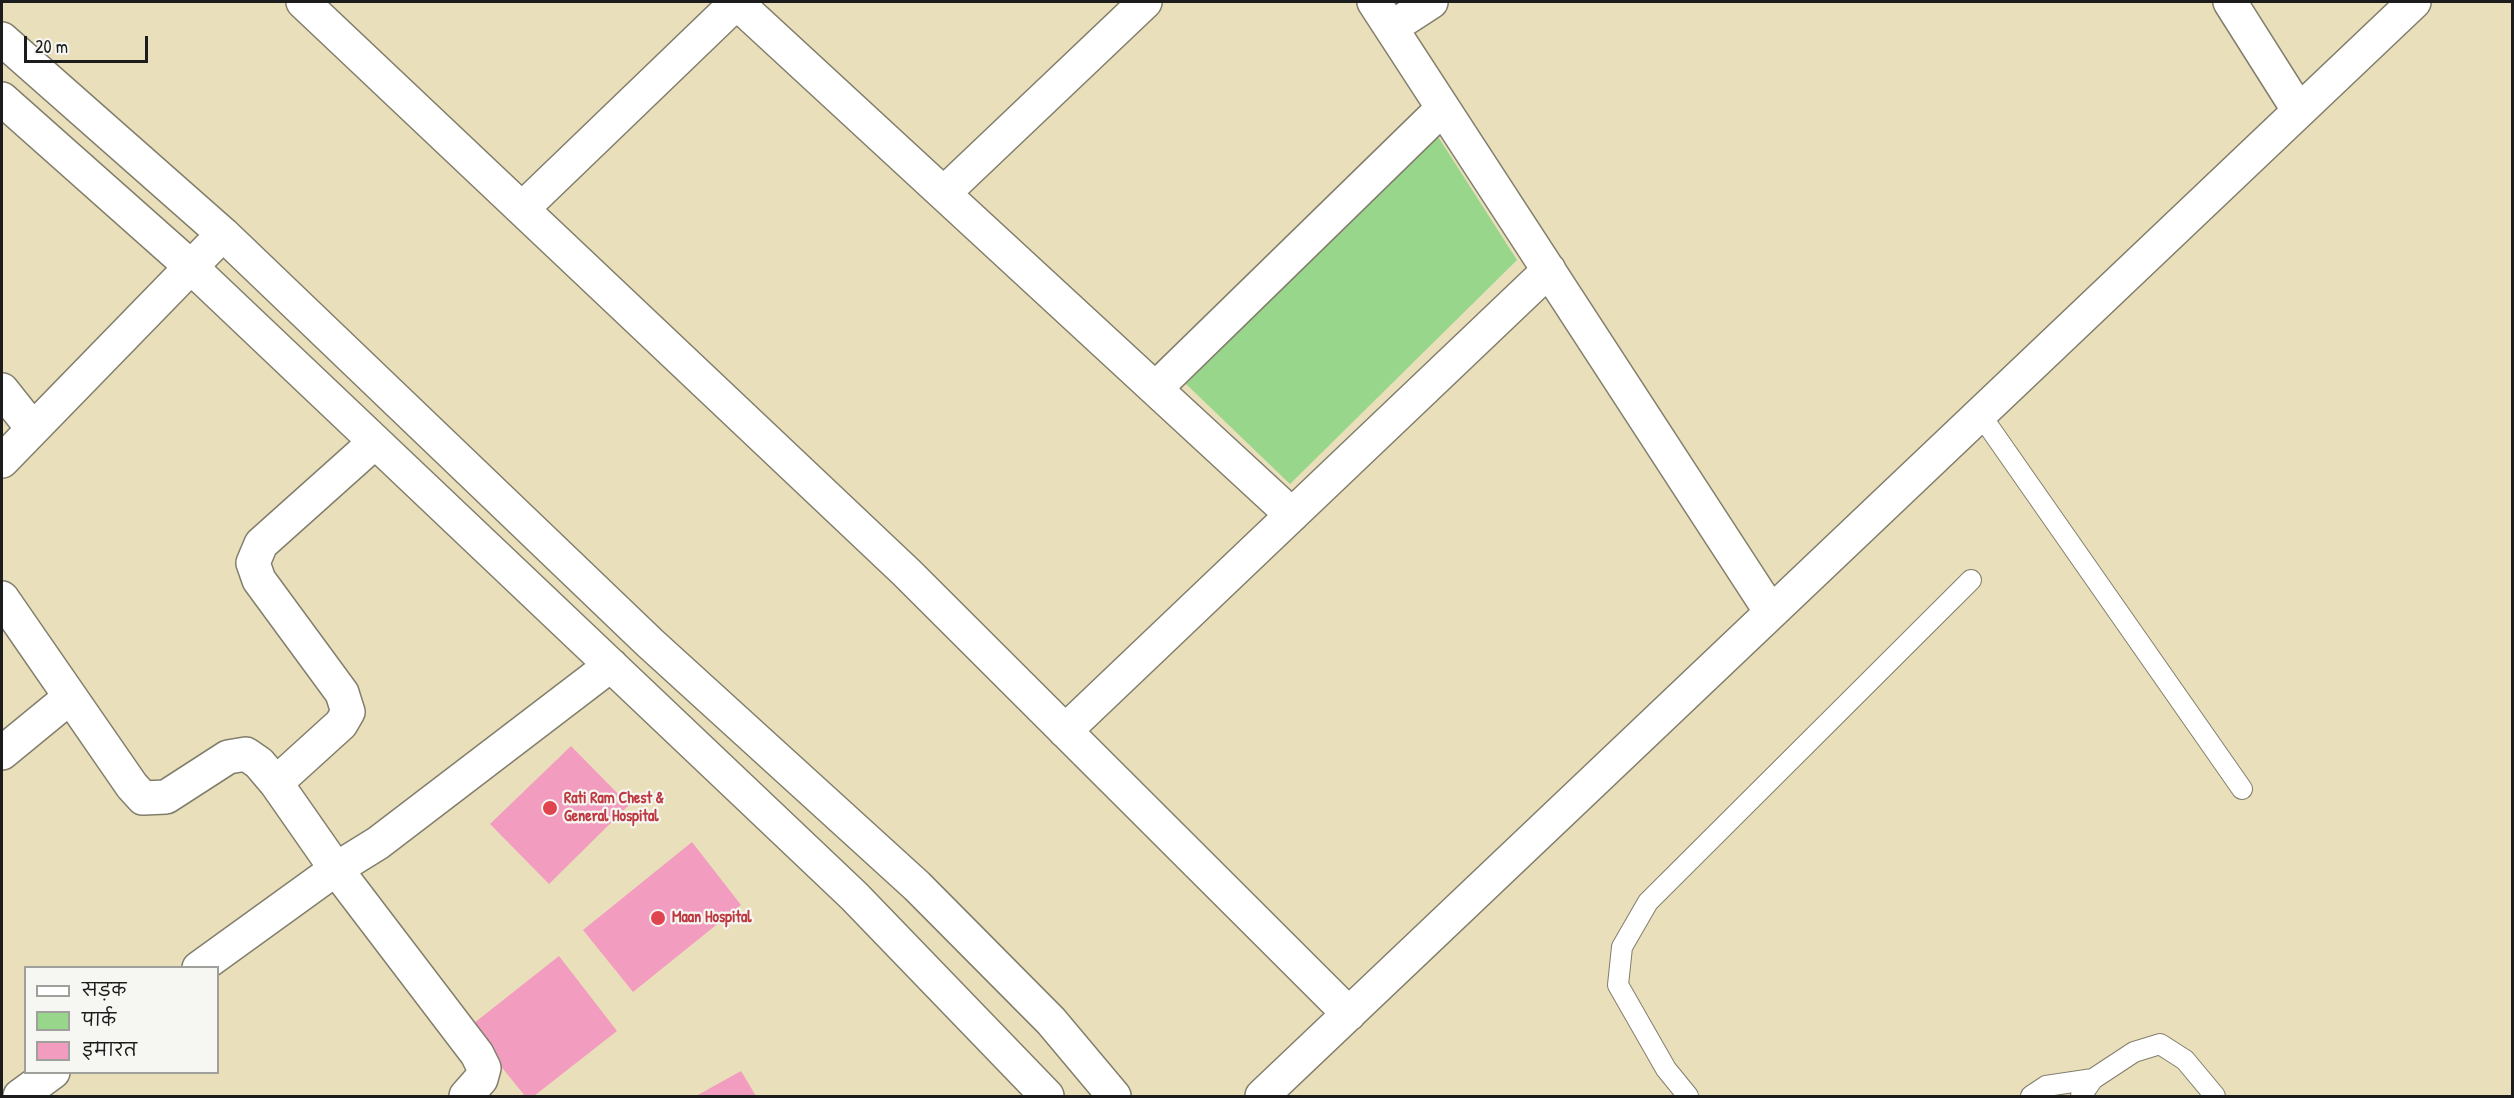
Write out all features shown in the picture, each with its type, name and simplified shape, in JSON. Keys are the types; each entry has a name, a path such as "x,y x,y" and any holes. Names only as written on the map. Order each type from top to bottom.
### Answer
{"street":[{"path":"303,2 907,573 1349,1014"},
{"path":"522,209 736,2 1292,514"},
{"path":"944,193 1145,2"},
{"path":"1431,2 1382,15 1771,612"},
{"path":"2230,2 2299,111"},
{"path":"1262,1096 2414,2"},
{"path":"2,39 223,234 650,643 917,886 1051,1021 1114,1096"},
{"path":"2,99 190,267 854,896 1047,1096"},
{"path":"1156,388 1443,108"},
{"path":"2,461 223,234"},
{"path":"1065,731 1549,270"},
{"path":"2,390 33,429"},
{"path":"276,783 341,724 348,712 342,693 259,580 253,563 261,544 375,442"},
{"path":"2,598 69,698 143,798 166,797 228,757 246,754 259,763 276,783 336,869 477,1054 484,1068 481,1079 465,1096"},
{"path":"202,966 336,869 378,843 610,665"},
{"path":"2,753 69,698"},
{"path":"20,1096 50,1074"}],"lane":[{"path":"1980,414 2242,789"},
{"path":"1688,1096 1666,1069 1618,985 1622,947 1648,902 1971,580"},
{"path":"2081,1096 2093,1079 2134,1052 2160,1044 2185,1060 2215,1096"},
{"path":"2031,1096 2046,1086 2093,1079"}],"green space":[{"path":"1437,135 1517,260 1290,484 1186,384"}],"building":[{"path":"571,746 629,805 549,884 490,824"},
{"path":"692,842 741,905 633,992 583,930"},
{"path":"559,956 617,1031 534,1096 525,1096 469,1027"},
{"path":"741,1071 756,1096 696,1096"}],"place":[{"name":"Rati Ram Chest & General Hospital","path":"550,808"},
{"name":"Maan Hospital","path":"658,918"}]}
